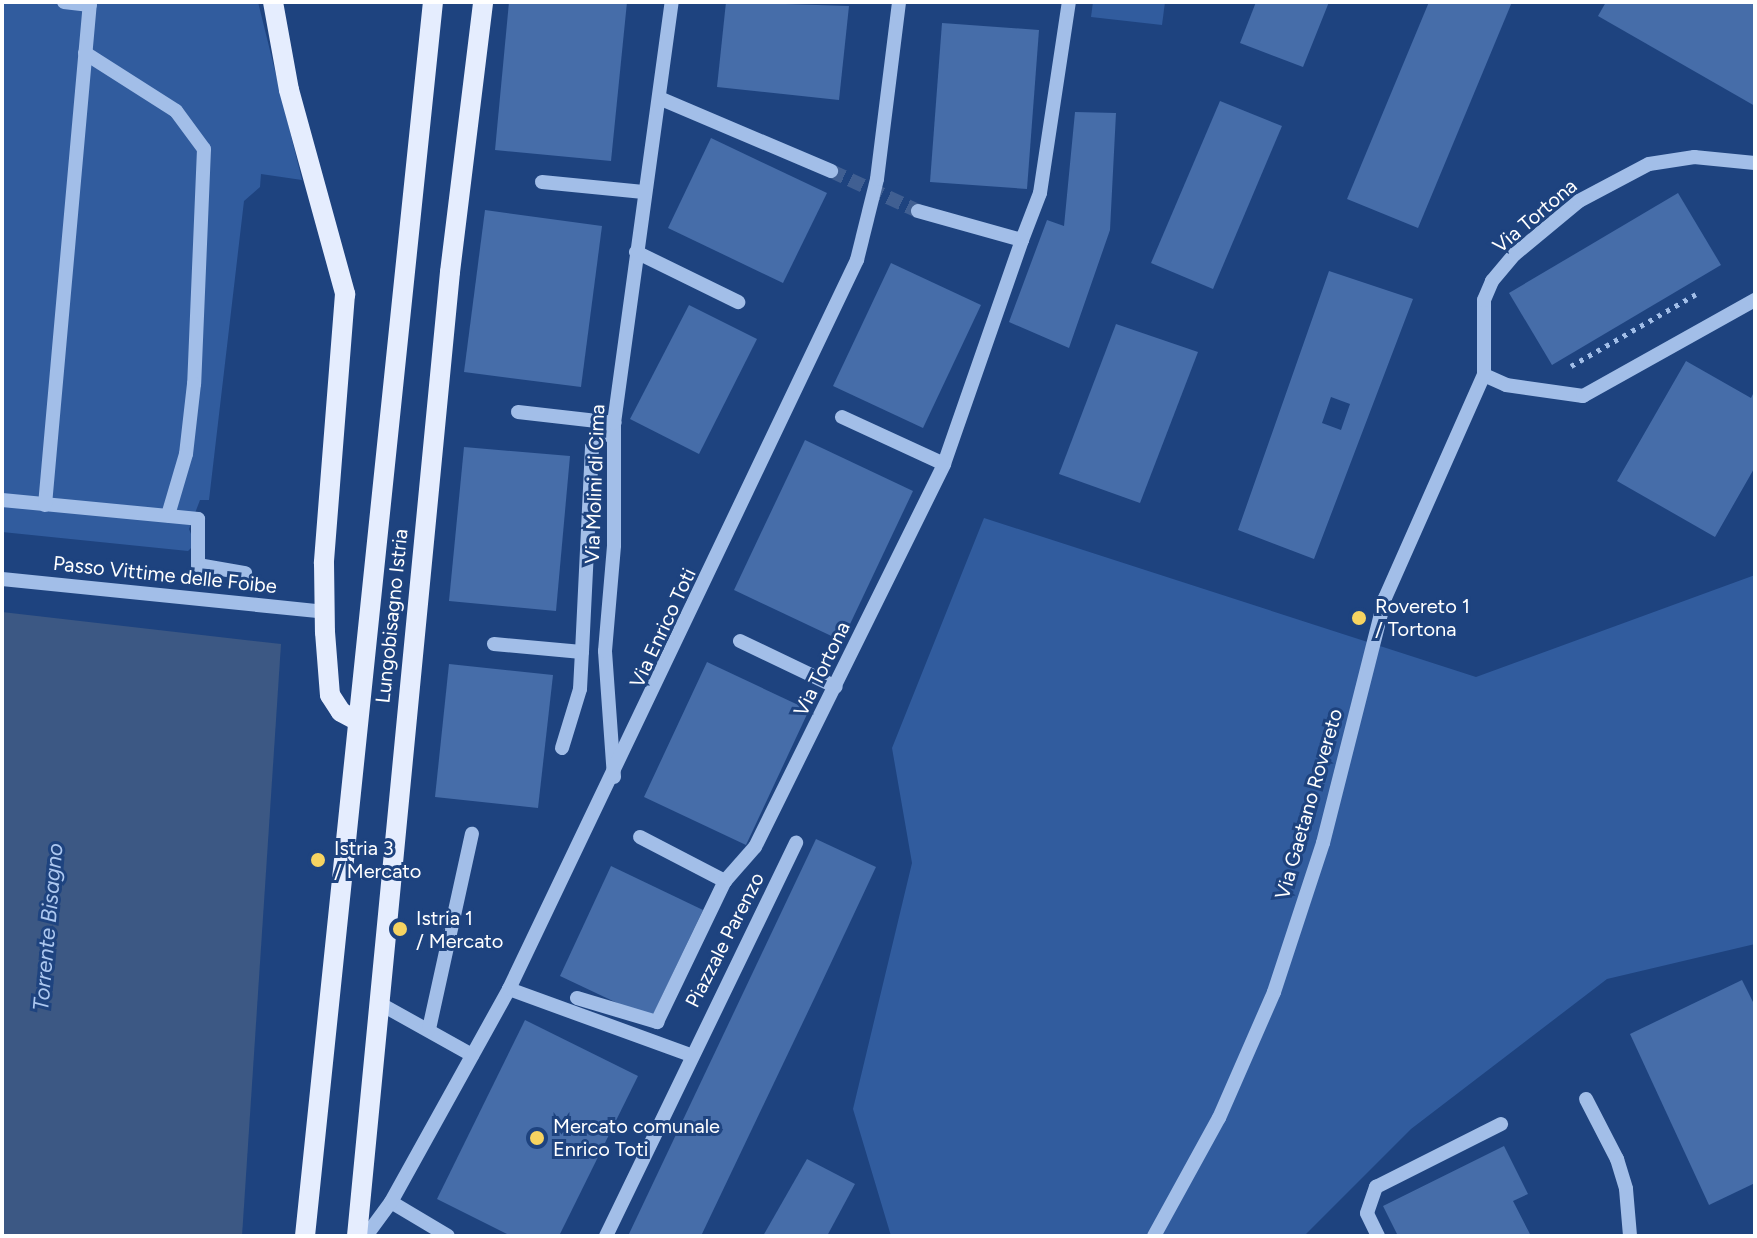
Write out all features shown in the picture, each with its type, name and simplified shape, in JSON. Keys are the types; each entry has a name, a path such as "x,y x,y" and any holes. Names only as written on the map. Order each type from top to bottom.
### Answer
{"main road":[{"path":"273,2 289,90 345,294 325,612 330,695 341,712 356,720"},
{"name":"Lungobisagno Istria","path":"305,1236 371,572 433,2"},
{"name":"Lungobisagno Istria","path":"357,1236 377,1002 450,272 483,2"}],"street":[{"path":"45,505 90,3 64,2"},
{"name":"Via Molini di Cima","path":"614,777 605,651 614,545 614,423 672,2"},
{"name":"Via Enrico Toti","path":"366,1236 391,1202 509,989 614,777 857,260 877,179 899,2"},
{"name":"Via Tortona","path":"577,998 657,1022 725,881 755,847 836,687 944,464 1040,193 1069,2"},
{"path":"85,53 176,111 204,149 194,384 186,454 168,515"},
{"path":"659,98 831,171"},
{"name":"Via Tortona","path":"1484,375 1484,300 1492,281 1515,254 1579,201 1649,164 1694,157 1755,163"},
{"path":"542,182 644,192"},
{"path":"918,211 1022,240"},
{"path":"636,252 738,302"},
{"path":"1484,375 1506,385 1583,396 1755,300"},
{"name":"Via Gaetano Rovereto","path":"1154,1236 1219,1118 1274,992 1323,843 1385,598 1450,440 1484,375"},
{"path":"518,412 614,423"},
{"path":"842,417 944,464"},
{"path":"562,748 580,689 592,447 614,423"},
{"path":"2,500 198,519 198,565 245,573"},
{"name":"Passo Vittime delle Foibe","path":"2,579 325,612"},
{"path":"740,641 836,687"},
{"path":"494,644 582,652"},
{"path":"429,1029 472,834"},
{"path":"640,837 725,881"},
{"name":"Piazzale Parenzo","path":"606,1236 690,1055 796,843"},
{"path":"509,989 690,1055"},
{"path":"377,1002 472,1055"},
{"path":"1586,1099 1617,1159 1630,1236"},
{"path":"1378,1236 1367,1213 1376,1187 1501,1124"},
{"path":"391,1202 448,1236"}],"path":[{"path":"1560,372 1696,294"}],"shaded area":[{"path":"2,2 258,2 302,180 261,174 260,187 244,201 209,500 200,500 189,529 195,544 188,551 2,532"},
{"path":"1093,2 1165,2 1162,25 1091,17"},
{"path":"984,518 1476,677 1755,575 1755,944 1607,979 1411,1129 1304,1236 891,1236 853,1109 912,863 892,748"}],"water":[{"name":"Torrente Bisagno","path":"2,612 281,644 242,1236 2,1236"}],"building":[{"path":"509,2 627,2 611,161 495,150"},
{"path":"726,2 849,6 839,100 717,87"},
{"path":"1256,2 1329,2 1303,67 1240,43"},
{"path":"1429,2 1512,2 1418,228 1347,199"},
{"path":"1606,2 1755,2 1755,106 1598,16"},
{"path":"942,23 1039,30 1027,189 930,182"},
{"path":"1220,101 1282,126 1213,289 1151,263"},
{"path":"1075,112 1116,113 1110,230 1069,348 1009,322 1047,220 1064,226"},
{"path":"711,138 827,193 783,283 668,228"},
{"path":"1678,193 1721,265 1552,365 1509,293"},
{"path":"485,210 602,226 581,387 464,372"},
{"path":"891,263 981,305 923,428 833,386"},
{"path":"1329,271 1413,299 1314,559 1238,530","holes":["1331,397 1350,404 1341,430 1322,423"]},
{"path":"689,305 757,339 699,454 630,419"},
{"path":"1116,324 1198,352 1140,503 1059,474"},
{"path":"1686,361 1751,398 1755,390 1755,467 1715,537 1617,481"},
{"path":"805,440 913,491 842,641 734,590"},
{"path":"464,447 570,456 556,611 449,601"},
{"path":"707,662 809,710 746,845 644,797"},
{"path":"449,664 553,675 538,808 435,797"},
{"path":"816,839 876,867 814,999 701,1236 628,1236"},
{"path":"611,866 703,910 651,1019 560,976"},
{"path":"1742,980 1755,1006 1755,1183 1709,1205 1630,1034"},
{"name":"Mercato comunale Enrico Toti","path":"525,1020 638,1076 559,1236 511,1236 437,1199"},
{"path":"1504,1146 1528,1194 1513,1201 1531,1236 1398,1236 1383,1206"},
{"path":"807,1159 855,1184 827,1236 763,1236"}],"tunnel":[{"path":"831,171 918,211"}],"place":[{"name":"Rovereto 1 / Tortona","path":"1359,618"},
{"name":"Istria 3 / Mercato","path":"318,860"},
{"name":"Istria 1 / Mercato","path":"400,929"},
{"name":"Mercato comunale Enrico Toti","path":"537,1138"}]}
